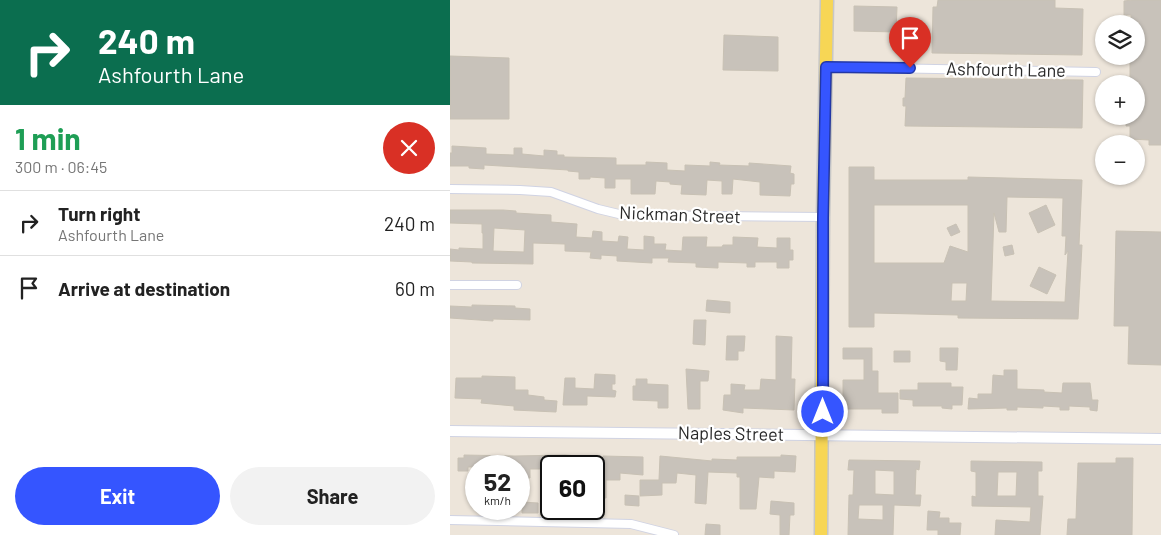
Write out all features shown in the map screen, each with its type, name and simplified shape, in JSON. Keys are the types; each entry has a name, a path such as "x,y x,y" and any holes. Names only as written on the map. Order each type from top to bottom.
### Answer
{"main road":[{"path":"821,535 823,218 827,0"}],"street":[{"name":"Ashfourth Lane","path":"826,67 1096,72"},
{"name":"Nickman Street","path":"450,189 550,192 598,209 623,215 823,218"},
{"path":"450,285 517,285"},
{"name":"Naples Street","path":"450,430 1161,439"},
{"path":"450,520 631,524 674,535"}],"building":[{"path":"938,0 1055,0 1055,8 1083,9 1082,55 932,53 933,7 937,7"},
{"path":"1161,0 1161,145 1149,145 1149,140 1145,140 1145,135 1130,135 1130,126 1126,126 1145,125 1145,75 1130,75 1130,65 1145,65 1145,15 1124,15 1124,1"},
{"path":"854,6 897,7 896,32 854,31"},
{"path":"724,35 778,37 778,71 723,70"},
{"path":"450,56 509,58 509,119 450,119"},
{"path":"906,78 1083,80 1082,128 905,126 906,106 903,106 903,98 905,98"},
{"path":"452,146 486,148 486,154 514,155 514,148 522,148 522,154 544,156 544,150 557,151 557,155 564,155 564,157 616,158 616,165 646,165 646,162 667,163 667,170 685,171 685,165 710,166 710,162 720,163 719,165 749,166 749,163 791,166 790,173 794,174 794,184 791,184 790,196 760,195 760,182 733,179 732,194 722,194 722,181 707,180 706,195 681,194 682,185 656,181 655,194 631,194 631,179 615,179 615,188 605,188 605,178 590,177 590,179 579,179 579,172 568,170 484,165 484,169 469,168 469,166 450,166"},
{"path":"849,167 874,167 874,180 968,180 968,177 1082,180 1079,245 1082,245 1078,319 958,318 958,315 874,313 874,327 849,327","holes":["1007,197 1063,198 1062,236 1066,236 1065,255 1068,251 1065,302 991,301 994,213 999,232 1006,232","874,205 968,205 968,252 950,246 944,263 874,263","952,283 967,283 966,301 951,301"]},
{"path":"1046,205 1055,225 1038,233 1029,213"},
{"path":"450,210 503,210 516,211 516,213 551,215 551,222 577,224 576,237 592,238 593,231 602,232 602,241 618,242 619,236 628,237 627,249 644,250 644,236 654,237 654,244 666,244 665,250 682,251 683,237 707,237 706,247 733,245 733,237 758,238 757,247 777,248 777,238 790,238 790,250 793,250 793,260 789,260 789,268 777,268 777,262 755,262 755,267 747,267 747,263 718,262 718,268 696,267 696,263 668,262 669,258 652,258 652,263 617,261 617,256 601,255 601,259 590,258 591,252 565,251 565,244 533,243 533,264 450,261 450,249 483,249 483,233 482,224 450,223","holes":["494,228 525,230 524,252 493,251"]},
{"path":"956,224 960,232 951,236 947,228"},
{"path":"1116,231 1161,232 1161,365 1128,364 1129,326 1114,326"},
{"path":"1012,245 1014,254 1005,256 1003,247"},
{"path":"1039,267 1056,275 1047,294 1030,286"},
{"path":"707,300 730,302 730,313 706,311"},
{"path":"472,305 515,306 515,308 530,309 530,320 493,319 493,321 450,318 450,306 472,307"},
{"path":"694,320 706,320 705,345 693,344"},
{"path":"727,336 745,336 744,351 738,351 738,360 726,360"},
{"path":"776,336 792,337 791,379 795,379 794,410 743,408 743,413 723,410 724,395 731,395 731,384 745,385 744,390 760,390 761,379 776,380"},
{"path":"843,348 872,348 872,371 878,371 878,393 898,393 898,413 882,413 882,409 843,409 843,380 864,380 864,359 843,359"},
{"path":"940,348 958,348 957,370 946,370 946,362 940,361"},
{"path":"894,351 910,351 910,362 894,362"},
{"path":"686,369 709,371 708,381 700,381 700,409 688,409"},
{"path":"1004,370 1017,370 1017,389 1062,393 1063,383 1090,383 1092,400 1098,400 1097,411 1090,410 1090,407 1069,406 1069,410 1060,410 1060,407 1043,406 1043,408 1017,407 1017,410 1007,410 1007,408 968,409 969,398 978,399 978,394 992,394 993,375 1004,376"},
{"path":"595,374 615,375 615,384 612,384 612,390 616,391 615,397 587,396 587,405 563,405 565,378 575,378 575,388 594,389"},
{"path":"482,376 515,377 515,390 528,390 528,395 544,397 544,400 557,401 556,412 514,410 514,406 481,403 482,399 455,398 456,378 482,378"},
{"path":"636,379 647,379 647,384 668,385 668,408 658,408 658,401 633,400 633,386 636,386"},
{"path":"918,383 951,383 951,387 963,387 962,405 952,405 952,409 942,408 942,406 913,406 913,400 900,399 900,390 918,390"},
{"path":"465,455 465,471 458,471 458,458 464,458"},
{"path":"781,455 796,456 795,472 774,471 774,478 759,477 756,509 740,509 740,477 737,477 737,473 708,472 706,504 695,503 696,475 677,473 676,483 662,483 662,495 640,496 640,480 659,480 660,456 712,461 712,459 737,460 737,457 781,457"},
{"path":"530,456 540,456 540,469 530,469"},
{"path":"605,456 643,457 643,475 620,473 620,480 606,480 606,498"},
{"path":"1116,458 1133,458 1132,535 1067,535 1068,519 1076,519 1078,463 1116,463"},
{"path":"849,460 920,461 919,470 916,469 915,495 921,495 920,506 894,505 893,535 848,535 849,495 853,495 854,470 848,470","holes":["875,470 894,471 894,495 875,494","859,505 883,505 883,520 858,519"]},
{"path":"971,461 1042,462 1042,471 1038,471 1038,496 1043,496 1040,535 995,535 996,520 1030,522 1031,507 972,506 972,496 976,497 976,472 971,471","holes":["998,472 1017,472 1016,496 997,496"]},
{"path":"625,495 639,496 639,506 625,505"},
{"path":"771,501 794,503 794,515 790,515 789,535 780,535 780,515 770,514"},
{"path":"530,502 538,503 538,513 530,513"},
{"path":"928,511 940,512 939,518 949,518 949,523 961,523 960,535 938,535 938,530 927,530"},
{"path":"706,524 720,525 720,535 705,535"}],"route":[{"path":"823,412 823,218 826,67 910,68"}]}
